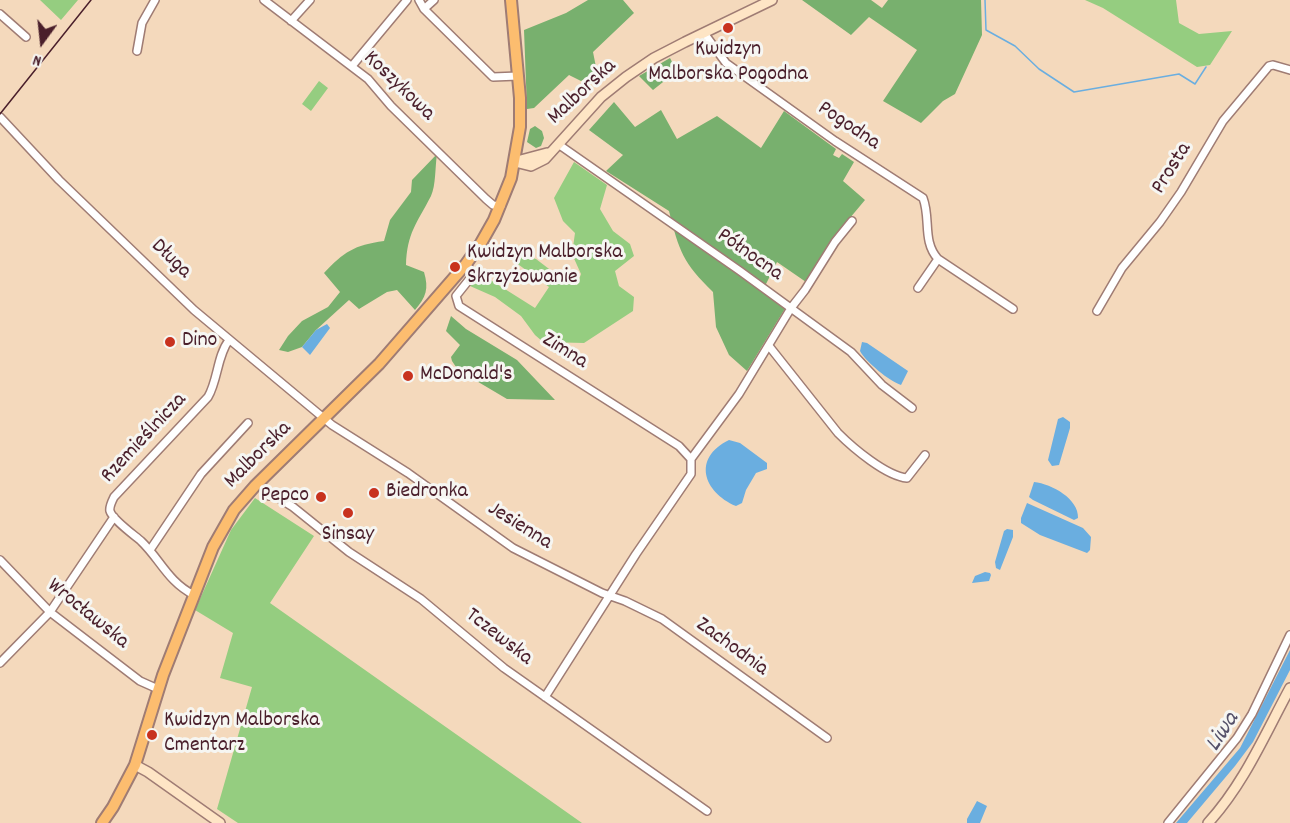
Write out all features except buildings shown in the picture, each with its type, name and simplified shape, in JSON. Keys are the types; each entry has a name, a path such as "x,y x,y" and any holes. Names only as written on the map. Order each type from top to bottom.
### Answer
{"main road":[{"path":"511,0 520,127 515,162"},
{"name":"Malborska","path":"102,823 135,765 158,689 194,595 213,547 234,510 255,486 379,364 466,264 481,243 501,206 515,162"}],"street":[{"path":"137,51 142,23 155,0"},
{"name":"Koszykowa","path":"264,0 352,66 486,200 493,205 501,206"},
{"path":"291,21 310,0"},
{"path":"352,66 407,0"},
{"path":"419,0 424,9 493,77 518,76"},
{"path":"424,9 434,0"},
{"name":"Malborska","path":"515,162 531,166 545,159 602,97 654,58 772,0"},
{"path":"0,14 26,37"},
{"name":"Pogodna","path":"704,33 726,63 835,141 923,198 928,242 931,252 938,259"},
{"name":"Prosta","path":"1097,311 1122,268 1178,198 1230,112 1269,66 1290,70"},
{"name":"Długa","path":"0,117 59,180 194,310 325,418"},
{"name":"Północna","path":"558,144 851,352 882,385 912,408"},
{"path":"518,148 530,158"},
{"name":"Malborska","path":"515,162 551,152"},
{"path":"545,697 691,474 691,459 739,394 791,308 835,242 852,221"},
{"path":"918,288 938,259 1013,309"},
{"name":"Zimna","path":"466,264 472,276 456,296 459,306 679,446 691,459"},
{"name":"Rzemieślnicza","path":"194,595 159,564 150,550 114,517 110,510 114,497 208,397 224,346 229,340"},
{"path":"769,346 838,434 849,444 901,477 907,478 925,455"},
{"name":"Jesienna","path":"325,418 340,431 391,462 513,548 609,596"},
{"path":"150,550 201,474 248,423"},
{"name":"Tczewska","path":"269,496 272,494 293,507 349,552 421,599 480,650 707,811"},
{"path":"0,663 50,612 114,517"},
{"name":"Wrocławska","path":"0,560 50,612 140,681 158,689"},
{"name":"Zachodnia","path":"609,596 662,619 827,738"},
{"path":"1168,823 1237,738 1252,714 1290,635"},
{"path":"1208,823 1231,795 1244,774 1290,688"},
{"path":"135,765 220,823"}],"green space":[{"path":"40,0 78,0 61,20"},
{"path":"588,0 623,0 634,13 593,52 598,77 589,76 581,81 569,75 534,108 527,109 524,30 566,13"},
{"path":"802,0 871,0 882,8 888,0 981,0 982,35 955,94 943,101 921,123 883,101 917,50 869,17 851,35"},
{"path":"1085,0 1176,0 1179,23 1199,34 1232,31 1210,65 1197,67 1103,8"},
{"path":"670,58 677,71 653,90 639,76"},
{"path":"319,81 328,88 311,111 302,104"},
{"path":"614,102 635,127 661,110 677,139 717,116 761,148 784,111 836,149 833,155 839,158 842,154 854,162 843,181 865,200 834,237 806,282 777,262 763,290 786,307 747,371 729,355 716,327 713,292 695,273 679,247 669,211 606,171 623,155 589,130"},
{"path":"535,126 542,131 544,138 541,146 536,148 527,142 530,129"},
{"path":"437,154 433,192 408,245 406,265 424,272 426,278 426,293 415,310 397,290 387,292 359,309 349,300 316,330 302,347 288,352 279,350 302,321 328,307 340,292 324,273 357,247 384,241 390,220 411,192 412,180"},
{"path":"574,162 607,185 600,209 613,231 630,244 634,256 615,271 619,286 634,297 633,311 584,343 543,342 521,316 495,297 470,286 481,274 535,308 549,287 515,262 518,253 536,259 557,275 577,285 581,274 572,254 575,233 563,221 554,198"},
{"path":"451,316 466,329 517,360 555,400 507,399 458,370 451,357 460,345 446,331"},
{"path":"255,498 314,536 270,603 582,823 238,823 217,809 252,687 220,678 233,633 195,610 231,530"}],"water":[{"path":"327,324 330,328 310,355 302,347 316,330"},
{"path":"862,342 867,343 908,371 901,385 884,375 867,360 860,351"},
{"path":"1063,417 1070,422 1070,428 1059,465 1052,466 1048,460 1058,419"},
{"path":"729,440 740,443 767,463 767,469 756,473 746,490 742,503 736,506 716,492 706,474 706,465 710,456 717,447"},
{"path":"1034,482 1049,486 1063,494 1074,505 1078,518 1074,520 1029,497"},
{"path":"1027,503 1083,528 1091,537 1090,550 1087,553 1040,535 1021,523"},
{"path":"1013,530 1013,537 1000,570 996,568 995,562 1004,531"},
{"path":"985,572 991,575 989,581 972,583 975,576"},
{"path":"1290,650 1290,670 1253,742 1187,823 1176,823 1240,748"},
{"path":"977,801 987,806 980,823 967,823 967,819"}],"waterway":[{"path":"985,0 986,30 1015,46 1039,69 1074,92 1179,74 1195,84 1206,67"}],"railway":[{"path":"0,114 91,0"}],"place":[{"name":"Kwidzyn Malborska Pogodna","path":"728,28"},
{"name":"Kwidzyn Malborska Skrzyżowanie","path":"455,267"},
{"name":"Dino","path":"170,342"},
{"name":"McDonald's","path":"408,376"},
{"name":"Biedronka","path":"374,493"},
{"name":"Pepco","path":"321,497"},
{"name":"Sinsay","path":"348,513"},
{"name":"Kwidzyn Malborska Cmentarz","path":"152,735"}],"water label":[{"name":"Liwa","path":"1224,733"}]}
